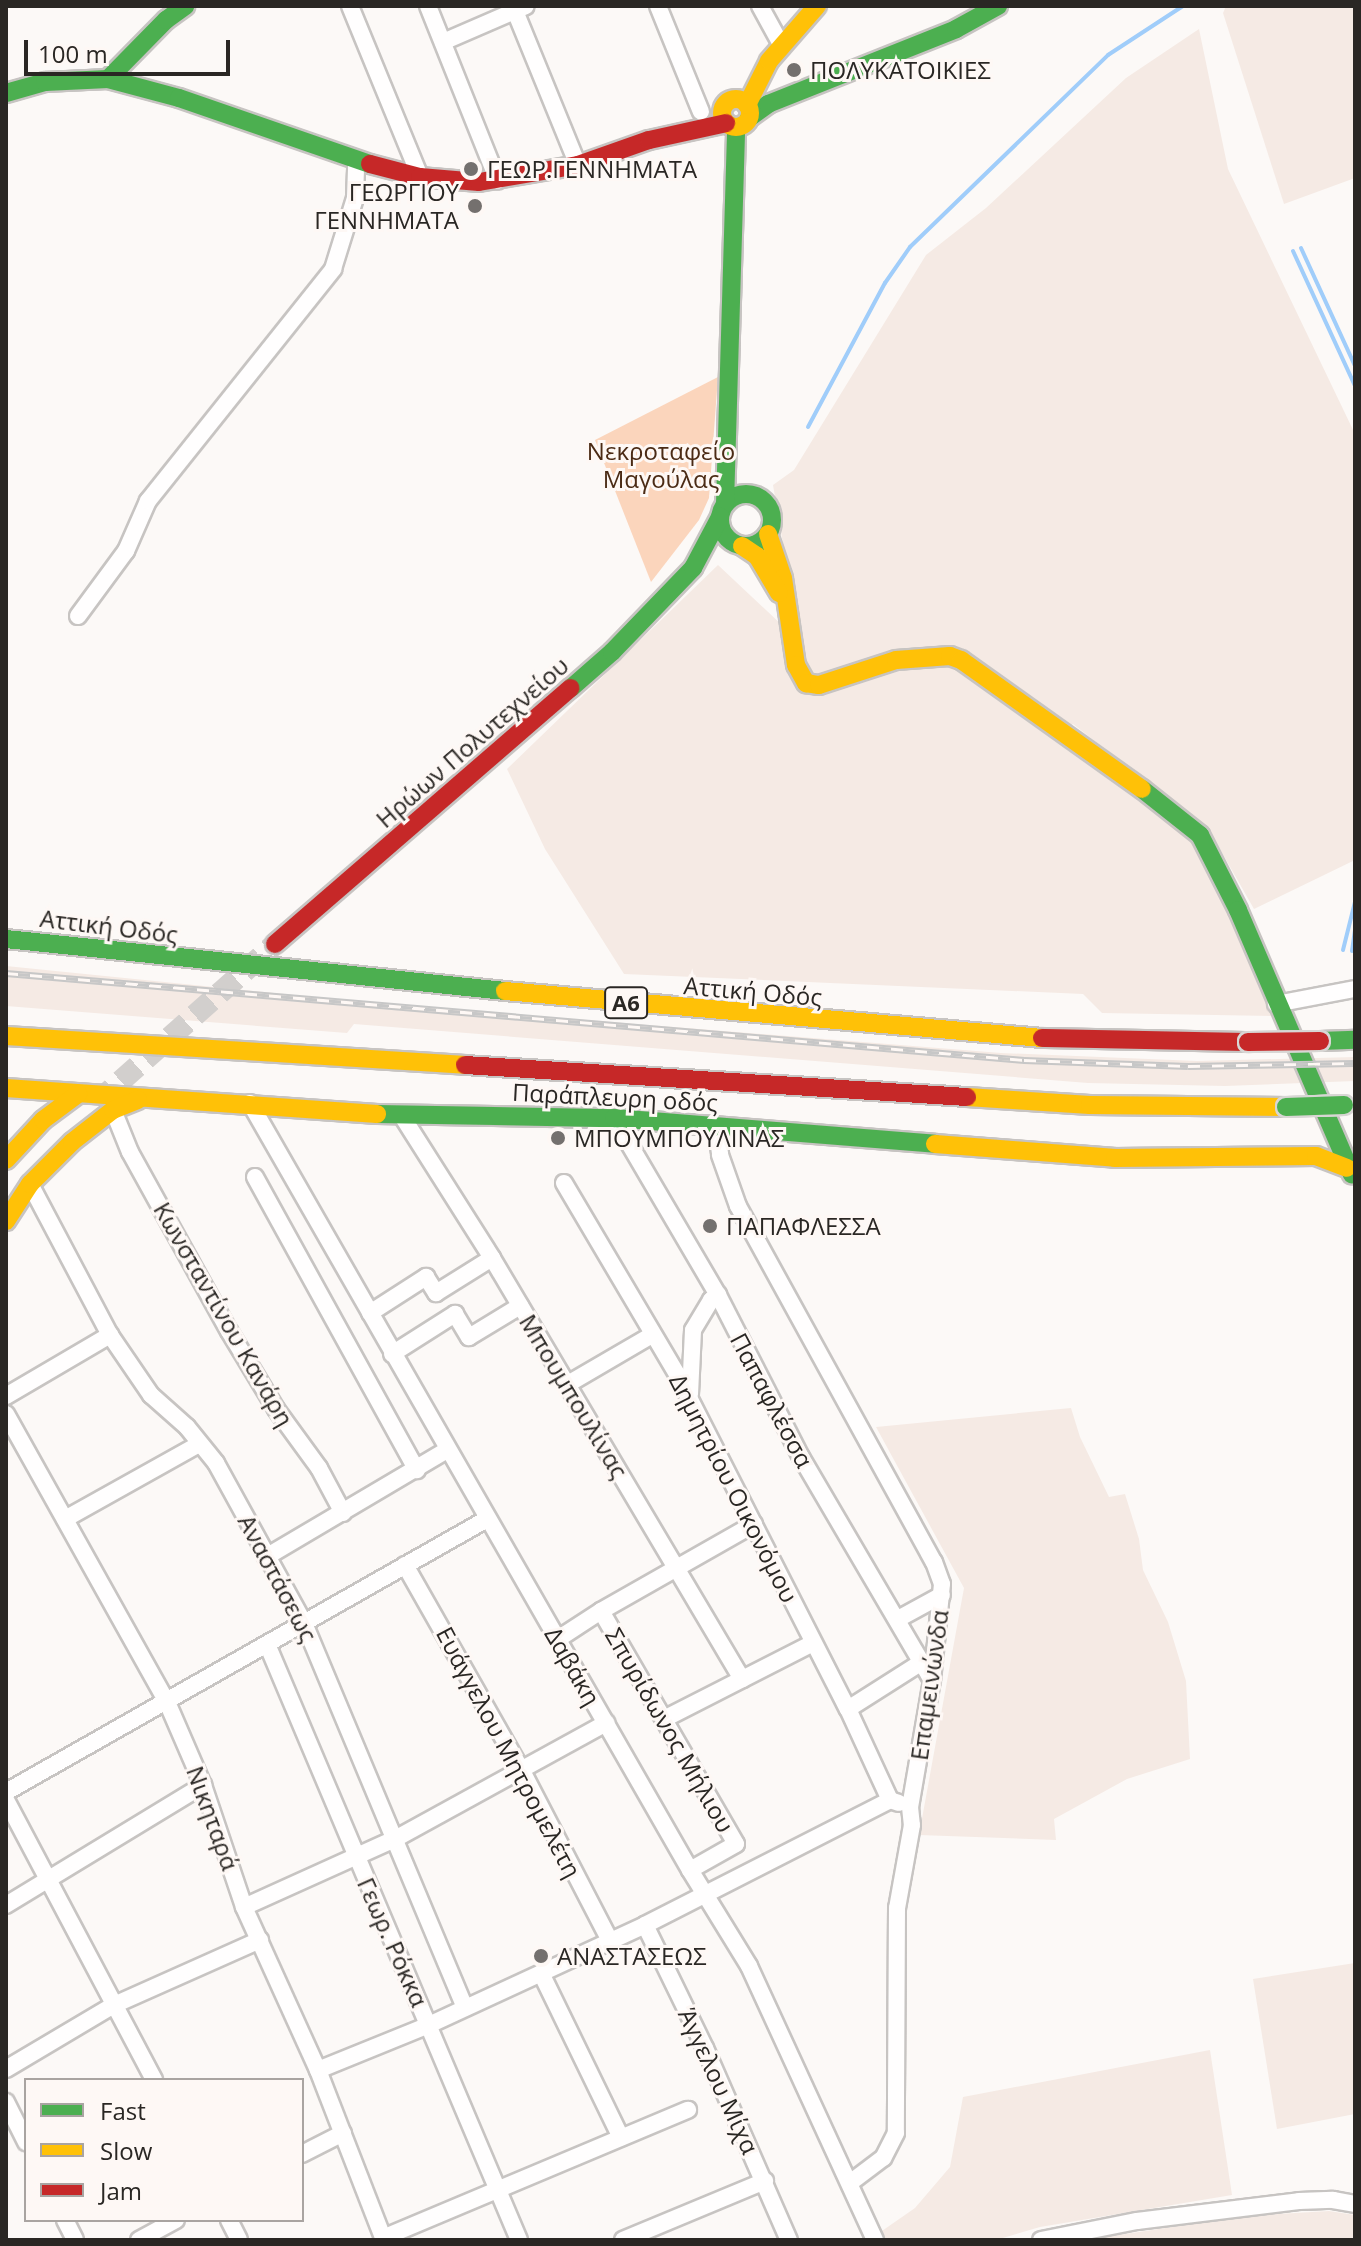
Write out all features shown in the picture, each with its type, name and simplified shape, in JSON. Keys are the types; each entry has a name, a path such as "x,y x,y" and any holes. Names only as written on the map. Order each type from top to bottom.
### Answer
{"main road":[{"path":"108,79 166,20 185,6"},
{"path":"736,114 769,61 817,6"},
{"path":"6,93 45,82 108,79 179,98 356,160 420,177 498,181 578,165 736,114 956,29 998,6"},
{"path":"769,61 786,96"},
{"path":"649,140 669,126 701,112 736,114"},
{"name":"Ηρώων Πολυτεχνείου","path":"275,944 612,652 693,568 722,510 736,114"},
{"name":"Ηρώων Πολυτεχνείου","path":"726,435 729,468 750,494"},
{"path":"786,609 757,556 726,536 722,510 736,495 750,494 763,500 771,512 768,534 781,568 796,665 806,683 819,685 896,660 950,656 961,660 1182,818 1200,835 1214,857 1352,1174"},
{"path":"740,545 752,545 768,534"},
{"name":"Ηρώων Πολυτεχνείου","path":"693,568 740,545"},
{"name":"Αττική Οδός","path":"6,939 240,966 900,1028 1080,1041 1355,1040"},
{"path":"6,1036 1090,1105 1350,1105"},
{"name":"Παράπλευρη οδός","path":"6,1088 402,1116 614,1118 1115,1158 1316,1156 1352,1174"},
{"path":"40,1091 47,1099 43,1120"},
{"path":"6,1160 43,1120 78,1094"},
{"path":"6,1221 30,1184 72,1142 113,1110 144,1098"},
{"path":"6,1198 25,1172 94,1104"}],"street":[{"path":"350,6 420,177"},
{"path":"428,6 498,181"},
{"path":"658,6 701,112"},
{"path":"760,6 782,46"},
{"path":"443,42 518,8 578,165"},
{"path":"78,616 126,551 148,501 333,269 351,217 356,160"},
{"path":"1276,1004 1355,989"},
{"name":"Δαβάκη","path":"250,1103 704,1896 749,1966 851,2182 875,2240"},
{"name":"Κωνσταντίνου Κανάρη","path":"113,1110 130,1152 229,1331 276,1409 319,1468 343,1513"},
{"name":"Μπουμπουλίνας","path":"402,1116 492,1258 742,1679"},
{"name":"Παπαφλέσσα","path":"614,1118 718,1295 801,1457 932,1680"},
{"name":"Επαμεινώνδα","path":"716,1125 727,1180 738,1206 934,1562 942,1595 932,1680 910,1807 912,1825 897,1908 896,2133 883,2158 851,2182"},
{"path":"255,1177 417,1470"},
{"name":"Δημητρίου Οικονόμου","path":"564,1183 677,1374 848,1709 890,1800"},
{"name":"Αναστάσεως","path":"30,1184 110,1335 151,1395 216,1463 304,1623 397,1838 465,2008"},
{"path":"370,1313 426,1277 436,1293 492,1258"},
{"path":"690,1404 693,1330 706,1306 718,1295"},
{"path":"392,1354 455,1314 469,1337 520,1306"},
{"path":"6,1396 110,1335"},
{"path":"568,1384 652,1335"},
{"name":"Νικηταρά","path":"6,1414 167,1702 203,1785 244,1907 318,2070 383,2239"},
{"path":"65,1519 199,1444"},
{"path":"266,1557 447,1450"},
{"path":"6,1792 487,1519"},
{"path":"558,1639 754,1524"},
{"name":"Ευάγγελου Μητρομελέτη","path":"405,1565 521,1769 610,1941"},
{"path":"898,1619 942,1595"},
{"name":"Σπυρίδωνος Μήλιου","path":"601,1611 736,1844 690,1870"},
{"path":"664,1719 813,1643"},
{"name":"Γεωρ. Ρόκκα","path":"267,1644 519,2240"},
{"path":"848,1709 922,1662"},
{"path":"244,1907 356,1859 606,1723"},
{"path":"6,1905 203,1785"},
{"path":"6,1800 153,2078"},
{"path":"318,2070 429,2025 645,1925 890,1800 910,1807"},
{"name":"Άγγελου Μίχα","path":"645,1925 765,2181 789,2240"},
{"path":"6,2069 114,2005 260,1940"},
{"path":"541,1973 621,2138"},
{"path":"6,2102 24,2138"},
{"path":"383,2239 688,2110"},
{"path":"304,2153 343,2133"},
{"path":"623,2240 765,2181"},
{"path":"1041,2240 1137,2221 1299,2201 1333,2200 1355,2204"},
{"path":"66,2222 75,2240"},
{"path":"139,2240 172,2222"},
{"path":"230,2222 239,2240"}],"shaded area":[{"path":"1226,6 1355,6 1355,178 1284,204 1223,13"},
{"path":"1199,29 1228,169 1355,434 1355,860 1254,909 1209,830 1073,724 1066,728 963,649 891,652 825,675 811,672 803,662 773,485 794,470 926,255 986,208 1126,78"},
{"path":"718,565 783,626 796,683 938,663 961,669 1190,835 1209,859 1273,1016 1102,1013 1083,994 624,974 545,849 507,769"},
{"path":"6,966 372,1003 1001,1053 1197,1061 1355,1057 1355,1081 1225,1086 1088,1083 354,1024 347,1033 6,1006"},
{"path":"1071,1408 1080,1437 1109,1497 1125,1494 1139,1539 1143,1570 1168,1622 1186,1681 1190,1759 1127,1779 1054,1819 1056,1840 919,1835 964,1588 876,1427"},
{"path":"1355,1963 1355,2114 1277,2129 1253,1979"},
{"path":"1210,2050 1232,2195 1040,2227 996,2240 882,2240 879,2233 915,2208 950,2167 963,2097"},
{"path":"1329,2211 1355,2215 1355,2240 1085,2240 1246,2216"}],"green space":[{"name":"Νεκροταφείο Μαγούλας","path":"718,377 709,498 699,520 651,582 595,440"}],"waterway":[{"path":"808,427 885,283 910,247 1108,55 1183,6"},
{"path":"1301,248 1355,366"},
{"path":"1293,251 1355,386"},
{"path":"1343,950 1355,902"},
{"path":"1352,951 1355,929"}],"tunnel":[{"path":"96,1103 275,944"}],"railway":[{"path":"6,973 1024,1060 1188,1066 1355,1063"}],"traffic: fast":[{"path":"108,79 166,20 185,6"},
{"path":"749,118 768,104 956,29 998,6"},
{"path":"6,93 45,82 108,79 179,98 370,164"},
{"path":"725,504 736,127"},
{"path":"746,494 764,502 772,520 764,538 746,546 728,538 720,520 728,502 746,494"},
{"path":"571,688 612,652 693,568 720,517"},
{"path":"1142,789 1200,835 1238,910 1352,1175"},
{"path":"6,939 505,991"},
{"path":"1320,1041 1355,1040"},
{"path":"1286,1107 1344,1105"},
{"path":"377,1114 614,1118 935,1144"}],"traffic: slow":[{"path":"747,105 769,61 817,6"},
{"path":"736,99 746,103 750,113 746,123 736,127 726,123 722,113 726,103 736,99"},
{"path":"768,534 783,578 796,665 806,683 819,685 896,660 950,656 961,660 1142,789"},
{"path":"742,546 757,556 779,593"},
{"path":"505,991 1042,1038"},
{"path":"6,1036 465,1065"},
{"path":"6,1088 377,1114"},
{"path":"6,1160 43,1120 78,1094"},
{"path":"967,1097 1090,1105 1286,1107"},
{"path":"6,1221 30,1184 72,1142 113,1110 138,1100"},
{"path":"935,1144 1115,1158 1316,1156 1347,1168"}],"traffic: jam":[{"path":"370,164 420,177 479,182 578,165 649,140 726,123"},
{"path":"275,944 571,688"},
{"path":"1042,1038 1248,1042"},
{"path":"1248,1042 1320,1041"},
{"path":"465,1065 967,1097"}],"place":[{"name":"ΠΟΛΥΚΑΤΟΙΚΙΕΣ","path":"794,70"},
{"name":"ΓΕΩΡ.ΓΕΝΝΗΜΑΤΑ","path":"471,169"},
{"name":"ΓΕΩΡΓΙΟΥ ΓΕΝΝΗΜΑΤΑ","path":"475,206"},
{"name":"ΜΠΟΥΜΠΟΥΛΙΝΑΣ","path":"558,1138"},
{"name":"ΠΑΠΑΦΛΕΣΣΑ","path":"710,1226"},
{"name":"ΑΝΑΣΤΑΣΕΩΣ","path":"541,1956"}]}
